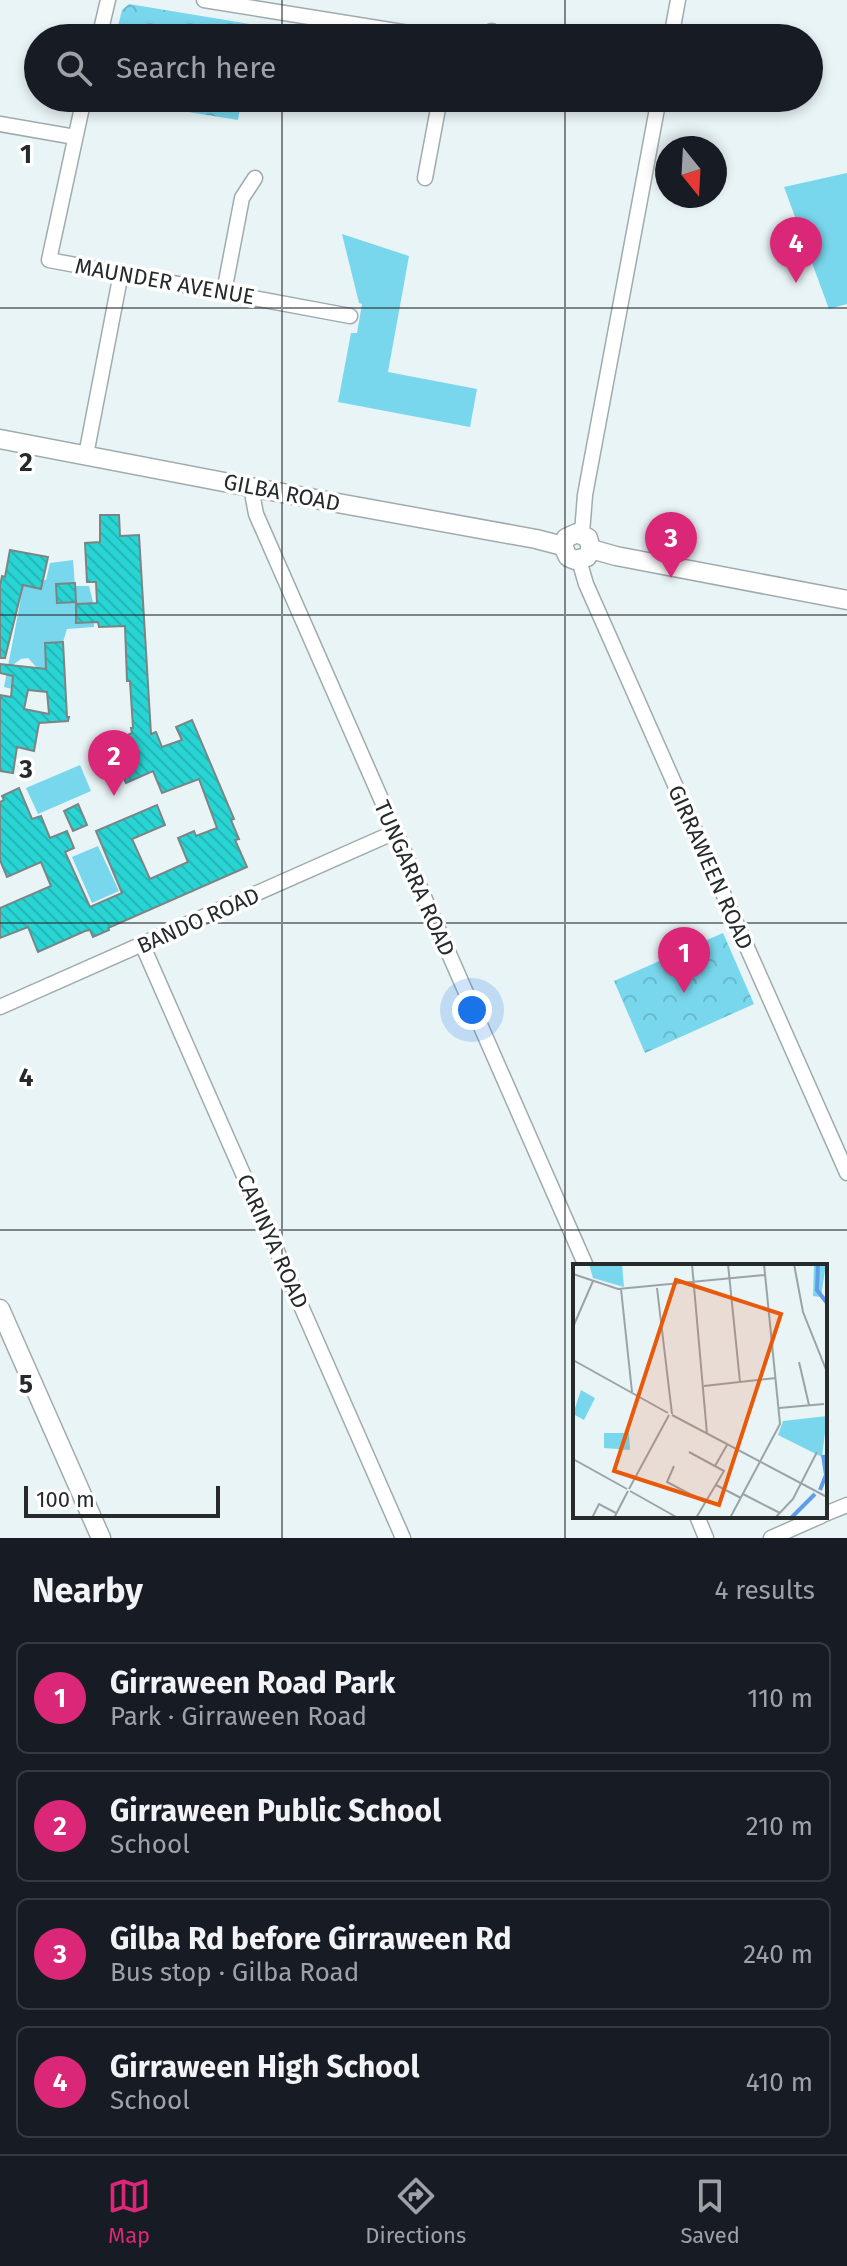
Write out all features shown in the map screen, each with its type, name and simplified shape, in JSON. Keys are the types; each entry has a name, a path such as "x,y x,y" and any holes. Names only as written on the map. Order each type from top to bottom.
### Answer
{"street":[{"path":"102,24 108,0"},
{"path":"204,0 353,24"},
{"path":"674,24 678,0"},
{"name":"MAUNDER AVENUE","path":"81,112 49,260 350,316"},
{"path":"425,178 437,112"},
{"name":"GIRRAWEEN ROAD","path":"656,112 587,480 585,582 847,1173"},
{"path":"0,124 75,137"},
{"path":"224,292 242,198 255,178"},
{"path":"86,455 121,273"},
{"name":"GILBA ROAD","path":"0,439 521,536 563,546 568,557 584,548"},
{"name":"TUNGARRA ROAD","path":"255,488 256,514 585,1264"},
{"path":"584,548 847,600"},
{"name":"BANDO ROAD","path":"0,1007 395,832"},
{"name":"CARINYA ROAD","path":"142,944 403,1538"},
{"path":"0,1309 101,1538"},
{"path":"827,1513 847,1505"},
{"path":"698,1518 706,1538"},
{"path":"771,1538 816,1518"}],"green space":[{"path":"129,4 250,24 118,24 122,10"},
{"path":"188,112 239,112 238,120"},
{"path":"847,173 847,304 829,309 784,187"},
{"path":"342,234 409,256 388,372 477,389 470,427 338,402 351,333 357,333 362,304 359,303"},
{"path":"73,560 75,586 89,586 94,627 67,629 63,642 64,682 40,671 28,658 14,664 12,689 4,687 25,577 37,579 35,588 41,589 50,563"},
{"path":"80,765 91,791 38,814 26,788"},
{"path":"98,846 119,891 92,903 72,857"},
{"path":"723,933 754,1004 645,1053 614,981"}],"building":[{"path":"100,515 119,515 120,536 139,535 151,734 156,732 162,747 182,740 176,727 192,720 234,819 231,820 239,839 235,840 247,867 93,937 90,930 85,931 38,952 28,927 0,938 0,908 51,886 41,862 7,877 0,860 2,796 19,788 32,819 41,816 50,838 67,831 74,848 65,852 90,907 122,893 96,831 157,805 165,825 132,839 150,879 188,862 178,838 194,831 196,836 217,828 199,779 162,793 153,771 126,783 109,744 132,733 133,728 125,626 99,627 98,622 76,623 76,604 97,603 96,582 87,582 85,543 100,542"},
{"path":"10,550 48,557 41,589 23,585 5,658 0,658 0,586 2,576 5,577"},
{"path":"75,583 76,602 57,603 56,584"},
{"path":"63,642 68,721 39,723 34,751 17,747 13,773 0,771 0,695 11,697 13,676 0,673 0,664 46,669 45,643","holes":["28,690 47,692 49,714 24,709"]},
{"path":"78,804 87,825 73,831 64,811"}],"place":[{"name":"Girraween High School","path":"796,283"},
{"name":"Gilba Rd before Girraween Rd","path":"671,578"},
{"name":"Girraween Public School","path":"114,796"},
{"name":"Girraween Road Park","path":"684,993"}]}
